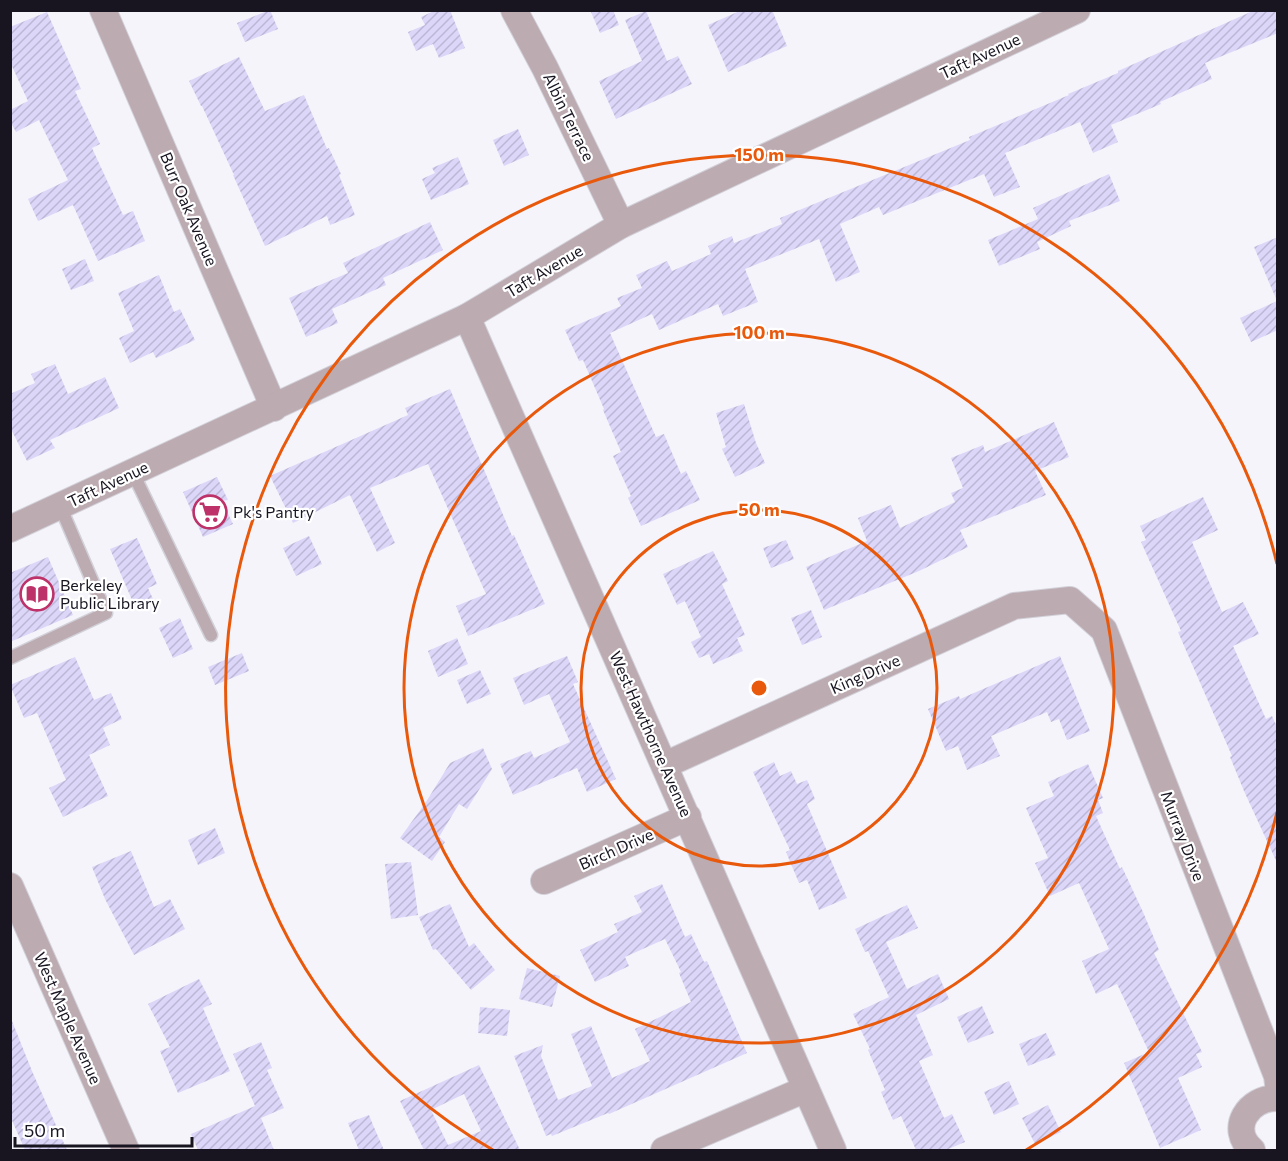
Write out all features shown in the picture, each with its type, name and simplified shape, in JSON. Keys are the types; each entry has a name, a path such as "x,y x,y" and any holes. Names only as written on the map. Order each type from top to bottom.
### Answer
{"street":[{"name":"Burr Oak Avenue","path":"103,10 274,408"},
{"name":"Albin Terrace","path":"514,10 545,68 621,225"},
{"name":"Taft Avenue","path":"10,529 467,317 621,225 1077,10"},
{"name":"West Hawthorne Avenue","path":"467,317 833,1150"},
{"name":"King Drive","path":"665,765 1014,606 1070,600"},
{"name":"Murray Drive","path":"1070,600 1104,630 1277,1076 1278,1084"},
{"name":"Birch Drive","path":"544,881 688,817"},
{"name":"West Maple Avenue","path":"10,886 126,1150"},
{"path":"664,1150 806,1089"},
{"path":"1252,1150 1243,1136 1244,1116 1258,1101 1278,1098"}],"lane":[{"path":"133,473 211,635"},
{"path":"10,658 106,613 60,506"}],"building":[{"path":"270,10 278,29 245,42 237,23"},
{"path":"436,10 450,10 465,48 439,58 433,44 416,51 408,32 425,25 421,17"},
{"path":"590,10 613,10 619,25 600,33"},
{"path":"742,10 772,10 787,46 728,72 708,25"},
{"path":"1255,10 1278,10 1278,33 1205,63 1212,79 1111,125 1118,142 1093,153 1080,122 1005,153 1020,187 994,197 984,174 883,215 879,207 840,224 860,272 836,282 819,239 745,269 758,302 723,316 718,304 659,330 652,314 610,333 656,437 664,434 681,474 686,471 700,500 641,526 628,498 631,496 613,456 621,452 583,360 579,361 565,330 621,306 617,298 642,288 636,275 667,261 672,271 711,254 708,246 732,236 734,243 782,224 780,218 970,140 969,137 1069,95"},
{"path":"646,11 667,61 678,56 692,84 616,119 599,81 642,61 625,20"},
{"path":"47,12 81,89 75,91 100,144 92,148 123,215 133,211 145,241 98,261 73,205 38,221 28,199 68,180 39,120 16,132 10,121 10,110 28,101 10,62 10,27"},
{"path":"239,57 265,111 304,95 327,149 329,148 341,174 339,175 355,215 330,225 327,216 265,246 189,81"},
{"path":"518,129 529,155 504,166 493,140"},
{"path":"458,157 469,184 431,200 422,179 435,173 432,168"},
{"path":"1109,174 1120,201 1069,221 1071,226 1037,242 1040,249 999,266 988,240 1038,219 1033,208"},
{"path":"430,222 443,250 383,278 386,285 332,309 338,323 306,337 289,298 348,273 343,263"},
{"path":"1278,237 1278,330 1251,342 1240,318 1277,301 1254,247"},
{"path":"85,259 94,281 71,290 62,269"},
{"path":"159,275 174,312 180,309 195,340 156,358 153,352 130,363 119,338 134,331 118,293"},
{"path":"55,364 68,394 105,377 119,408 50,440 55,448 27,461 10,427 10,394 35,383 31,374"},
{"path":"450,389 512,536 514,535 545,604 468,636 456,606 486,594 428,464 370,488 395,543 377,552 350,495 293,523 270,476 408,415 405,408"},
{"path":"744,404 765,463 735,477 722,449 726,447 716,413"},
{"path":"1054,422 1069,457 1035,471 1046,495 960,530 968,547 919,571 824,610 806,567 867,541 858,518 891,505 900,528 955,502 951,493 963,488 951,458 983,445 985,452"},
{"name":"Pk's Pantry","path":"217,477 228,500 222,501 233,524 203,537 183,492"},
{"path":"1203,497 1218,530 1192,542 1222,612 1243,602 1259,634 1233,646 1266,719 1272,716 1278,729 1278,865 1244,791 1230,757 1232,756 1178,632 1181,631 1141,542 1146,540 1140,526"},
{"path":"309,536 322,564 296,576 283,548"},
{"path":"137,538 157,584 148,588 153,599 135,607 110,549"},
{"path":"786,540 794,559 771,568 763,548"},
{"path":"713,551 728,581 722,584 745,635 737,638 743,651 713,664 709,654 699,658 691,642 701,637 685,601 677,605 663,574"},
{"name":"Berkeley Public Library","path":"48,557 73,615 10,642 10,573"},
{"path":"811,610 822,637 802,645 791,618"},
{"path":"180,618 193,649 173,658 159,628"},
{"path":"457,638 468,664 438,677 428,651"},
{"path":"242,653 249,671 215,685 208,667"},
{"path":"567,656 578,682 573,684 616,779 587,792 577,768 513,795 500,764 531,751 534,758 570,742 549,694 524,705 513,678"},
{"path":"1060,656 1090,731 1067,740 1059,719 1051,722 1047,712 991,736 1000,756 967,770 958,746 946,751 928,709 959,696 960,699"},
{"path":"75,657 94,700 111,693 122,719 103,728 110,745 89,755 108,796 63,817 49,788 66,780 37,713 24,718 10,685"},
{"path":"480,670 491,694 467,704 457,680"},
{"path":"483,748 492,769 467,809 459,804 439,837 445,842 432,861 400,838 450,763"},
{"path":"774,762 780,776 791,771 797,784 807,780 815,799 807,804 847,898 819,910 807,880 799,883 786,852 790,850 753,772"},
{"path":"1088,764 1103,798 1098,800 1103,813 1096,816 1143,912 1159,950 1154,953 1202,1052 1196,1054 1202,1067 1178,1078 1201,1130 1160,1148 1124,1063 1149,1052 1117,984 1096,994 1082,961 1109,949 1079,883 1050,896 1035,863 1048,858 1026,808 1054,796 1048,782"},
{"path":"215,828 225,853 198,865 188,840"},
{"path":"131,851 154,907 170,899 185,929 134,955 105,899 92,867"},
{"path":"411,862 418,915 391,919 385,864"},
{"path":"662,884 685,937 691,934 704,962 707,961 747,1053 609,1114 552,1136 551,1134 546,1136 514,1056 543,1045 541,1056 558,1100 592,1086 571,1034 591,1026 612,1078 650,1061 635,1029 691,1002 679,973 681,972 665,939 625,957 629,966 595,982 580,950 618,932 614,924 642,912 634,896"},
{"path":"450,904 469,947 474,943 495,970 471,990 436,949 433,950 419,917"},
{"path":"907,905 918,928 886,942 907,989 938,974 949,999 916,1015 933,1055 919,1061 944,1118 952,1114 965,1142 946,1150 916,1150 901,1116 893,1120 881,1092 885,1090 868,1050 870,1049 853,1014 889,997 855,929"},
{"path":"527,968 560,976 552,1007 519,999"},
{"path":"199,979 212,1004 203,1008 230,1071 178,1093 160,1051 170,1047 148,1004"},
{"path":"982,1006 994,1033 968,1043 957,1017"},
{"path":"480,1007 510,1010 507,1036 478,1033"},
{"path":"10,1016 67,1150 25,1150 10,1116"},
{"path":"1046,1033 1056,1055 1028,1066 1019,1044"},
{"path":"261,1042 272,1068 267,1070 284,1108 261,1118 274,1150 198,1150 191,1134 255,1106 233,1054"},
{"path":"479,1065 520,1150 424,1150 400,1101","holes":["464,1094 481,1131 448,1145 431,1110"]},
{"path":"1009,1081 1019,1104 994,1115 984,1092"},
{"path":"1048,1105 1061,1132 1035,1144 1022,1118"},
{"path":"369,1115 384,1150 359,1150 348,1123"}],"place":[{"name":"Pk's Pantry","path":"210,512"},
{"name":"Berkeley Public Library","path":"37,594"}]}
